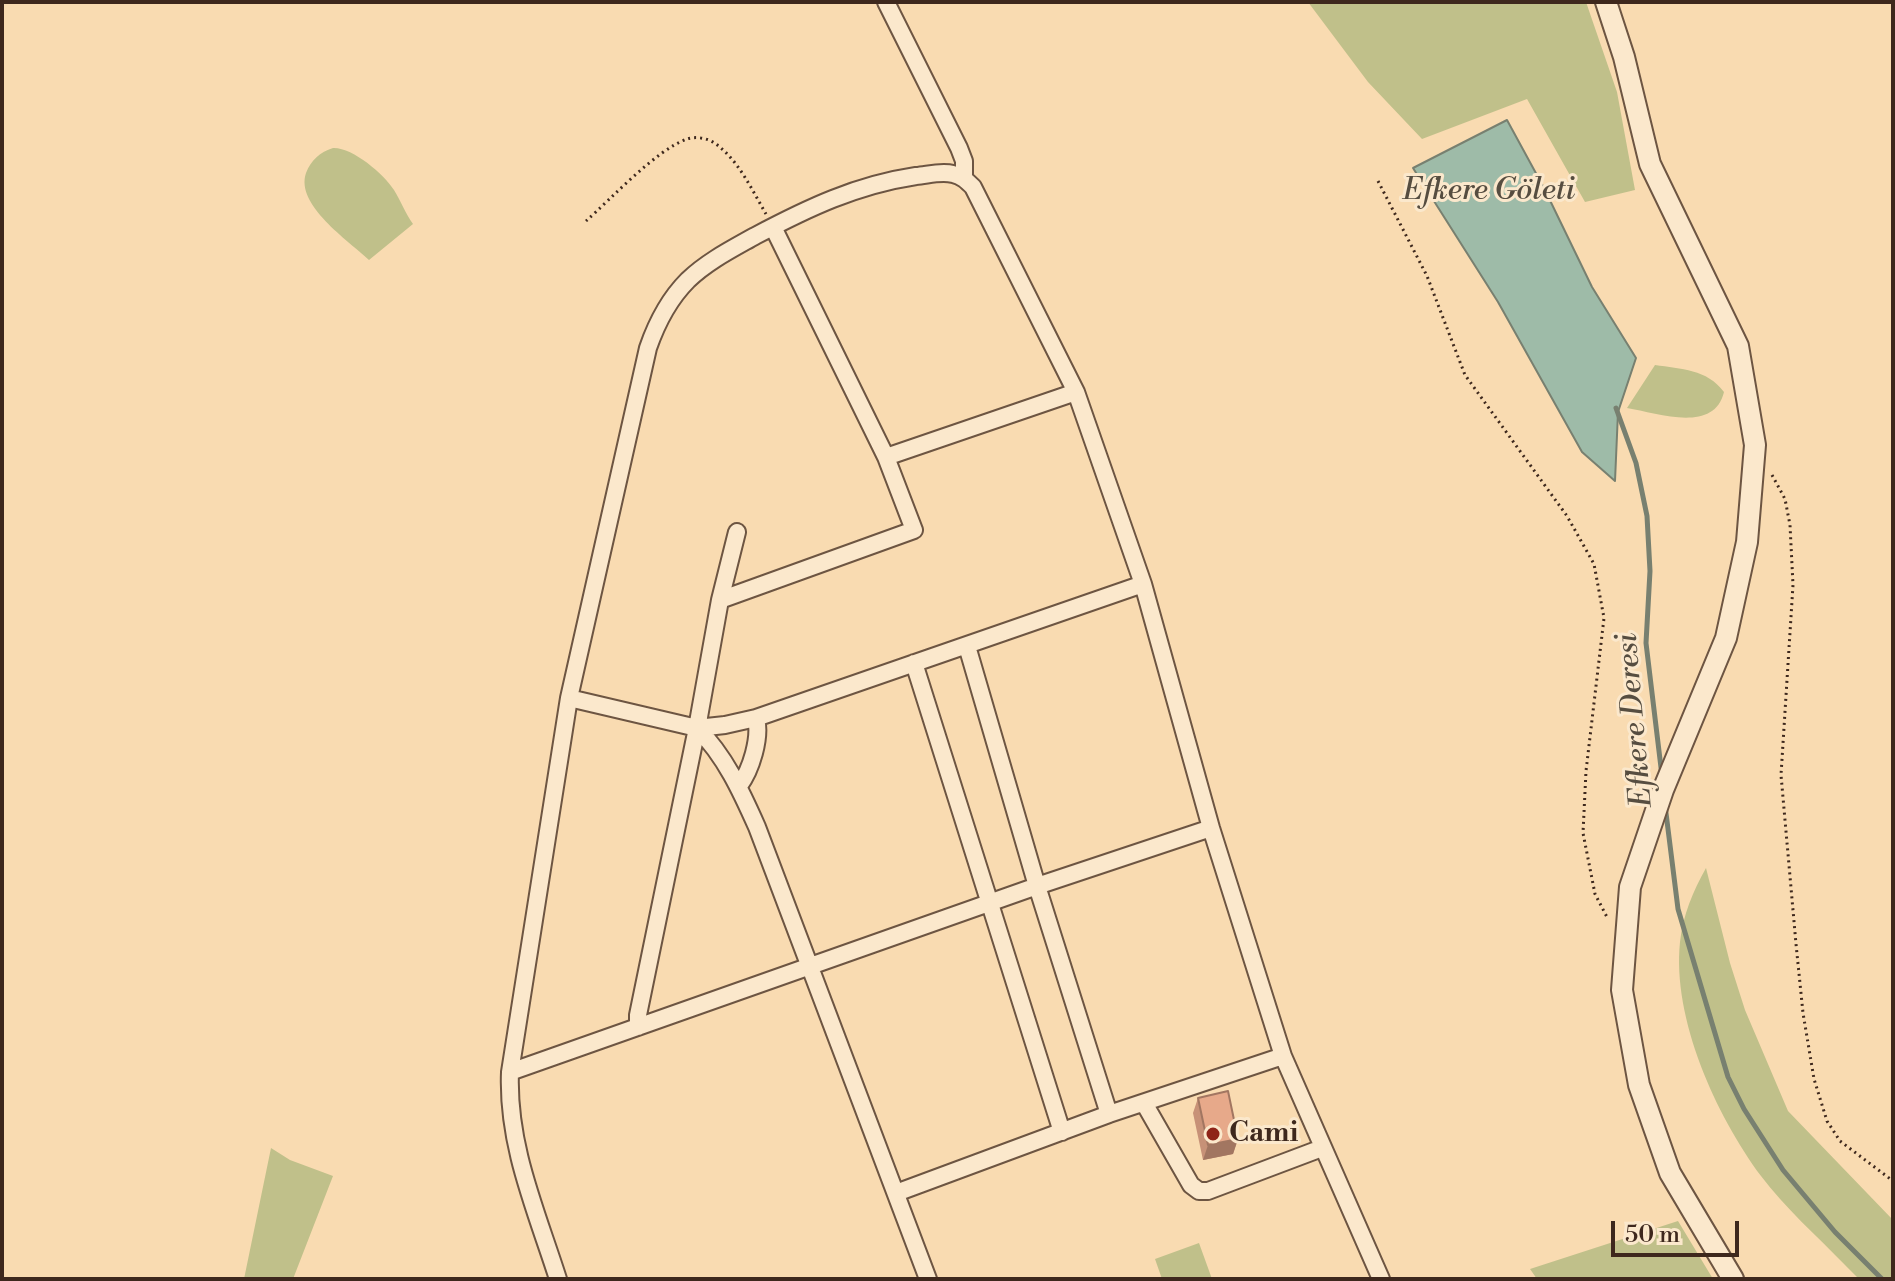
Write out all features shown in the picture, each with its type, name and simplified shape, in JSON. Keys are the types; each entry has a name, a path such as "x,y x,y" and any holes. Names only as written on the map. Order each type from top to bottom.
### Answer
{"street":[{"path":"886,2 959,148 964,161 964,178"},
{"path":"1606,2 1624,57 1650,164 1738,346 1755,445 1747,542 1726,638 1663,790 1630,887 1622,990 1639,1085 1670,1173 1733,1279"},
{"path":"558,1279 514,1144 508,1105 510,1072 569,698 654,329 675,295 696,273 773,227 832,197 889,180 951,173 964,178 981,201 1076,392 1143,584 1211,828 1283,1056 1381,1279"},
{"path":"720,600 914,530 886,457 773,227"},
{"path":"886,457 1076,392"},
{"path":"638,1027 720,600 737,532"},
{"path":"569,698 697,728 725,725 756,718 1143,584"},
{"path":"967,646 1037,886 1109,1114"},
{"path":"914,663 1062,1132"},
{"path":"739,786 746,777 759,729 756,718"},
{"path":"697,728 715,746 739,786 757,827 928,1279"},
{"path":"510,1072 1037,886 1211,828"},
{"path":"896,1193 1109,1114 1283,1056"},
{"path":"1144,1103 1191,1185 1199,1191 1208,1191 1322,1148"}],"path":[{"path":"586,221 666,149 687,139 700,138 715,143 731,159 773,227"},
{"path":"1378,181 1427,276 1465,375 1567,516 1594,564 1604,618 1586,771 1583,833 1595,894 1625,955"},
{"path":"1755,457 1773,476 1785,499 1790,525 1793,585 1781,775 1797,958 1814,1079 1827,1121 1840,1141 1893,1181"}],"green space":[{"path":"1308,2 1586,2 1617,92 1635,190 1585,202 1527,99 1422,139 1368,82"},
{"path":"333,148 358,157 383,177 413,224 369,260 326,221 308,197 305,185 308,168 316,157"},
{"path":"1655,365 1693,371 1710,379 1724,392 1718,405 1709,413 1683,418 1627,408"},
{"path":"1706,868 1745,1010 1788,1111 1893,1220 1893,1279 1859,1279 1802,1222 1744,1152 1713,1095 1690,1034 1679,972 1684,922"},
{"path":"271,1148 290,1160 333,1176 293,1279 244,1279"},
{"path":"1678,1221 1713,1279 1537,1279 1530,1269"},
{"path":"1199,1243 1212,1279 1162,1279 1155,1259"}],"water":[{"name":"Efkere Göleti","path":"1507,120 1592,287 1636,358 1618,412 1615,481 1582,452 1498,302 1413,168"}],"building":[{"path":"1228,1091 1238,1139 1208,1145 1198,1098"}],"waterway":[{"name":"Efkere Deresi","path":"1616,408 1636,463 1647,516 1650,571 1646,643 1662,776"},
{"name":"Efkere Deresi","path":"1665,805 1678,909 1728,1077 1744,1109 1783,1170 1835,1232 1882,1279"}],"place":[{"name":"Cami","path":"1213,1134"}]}
